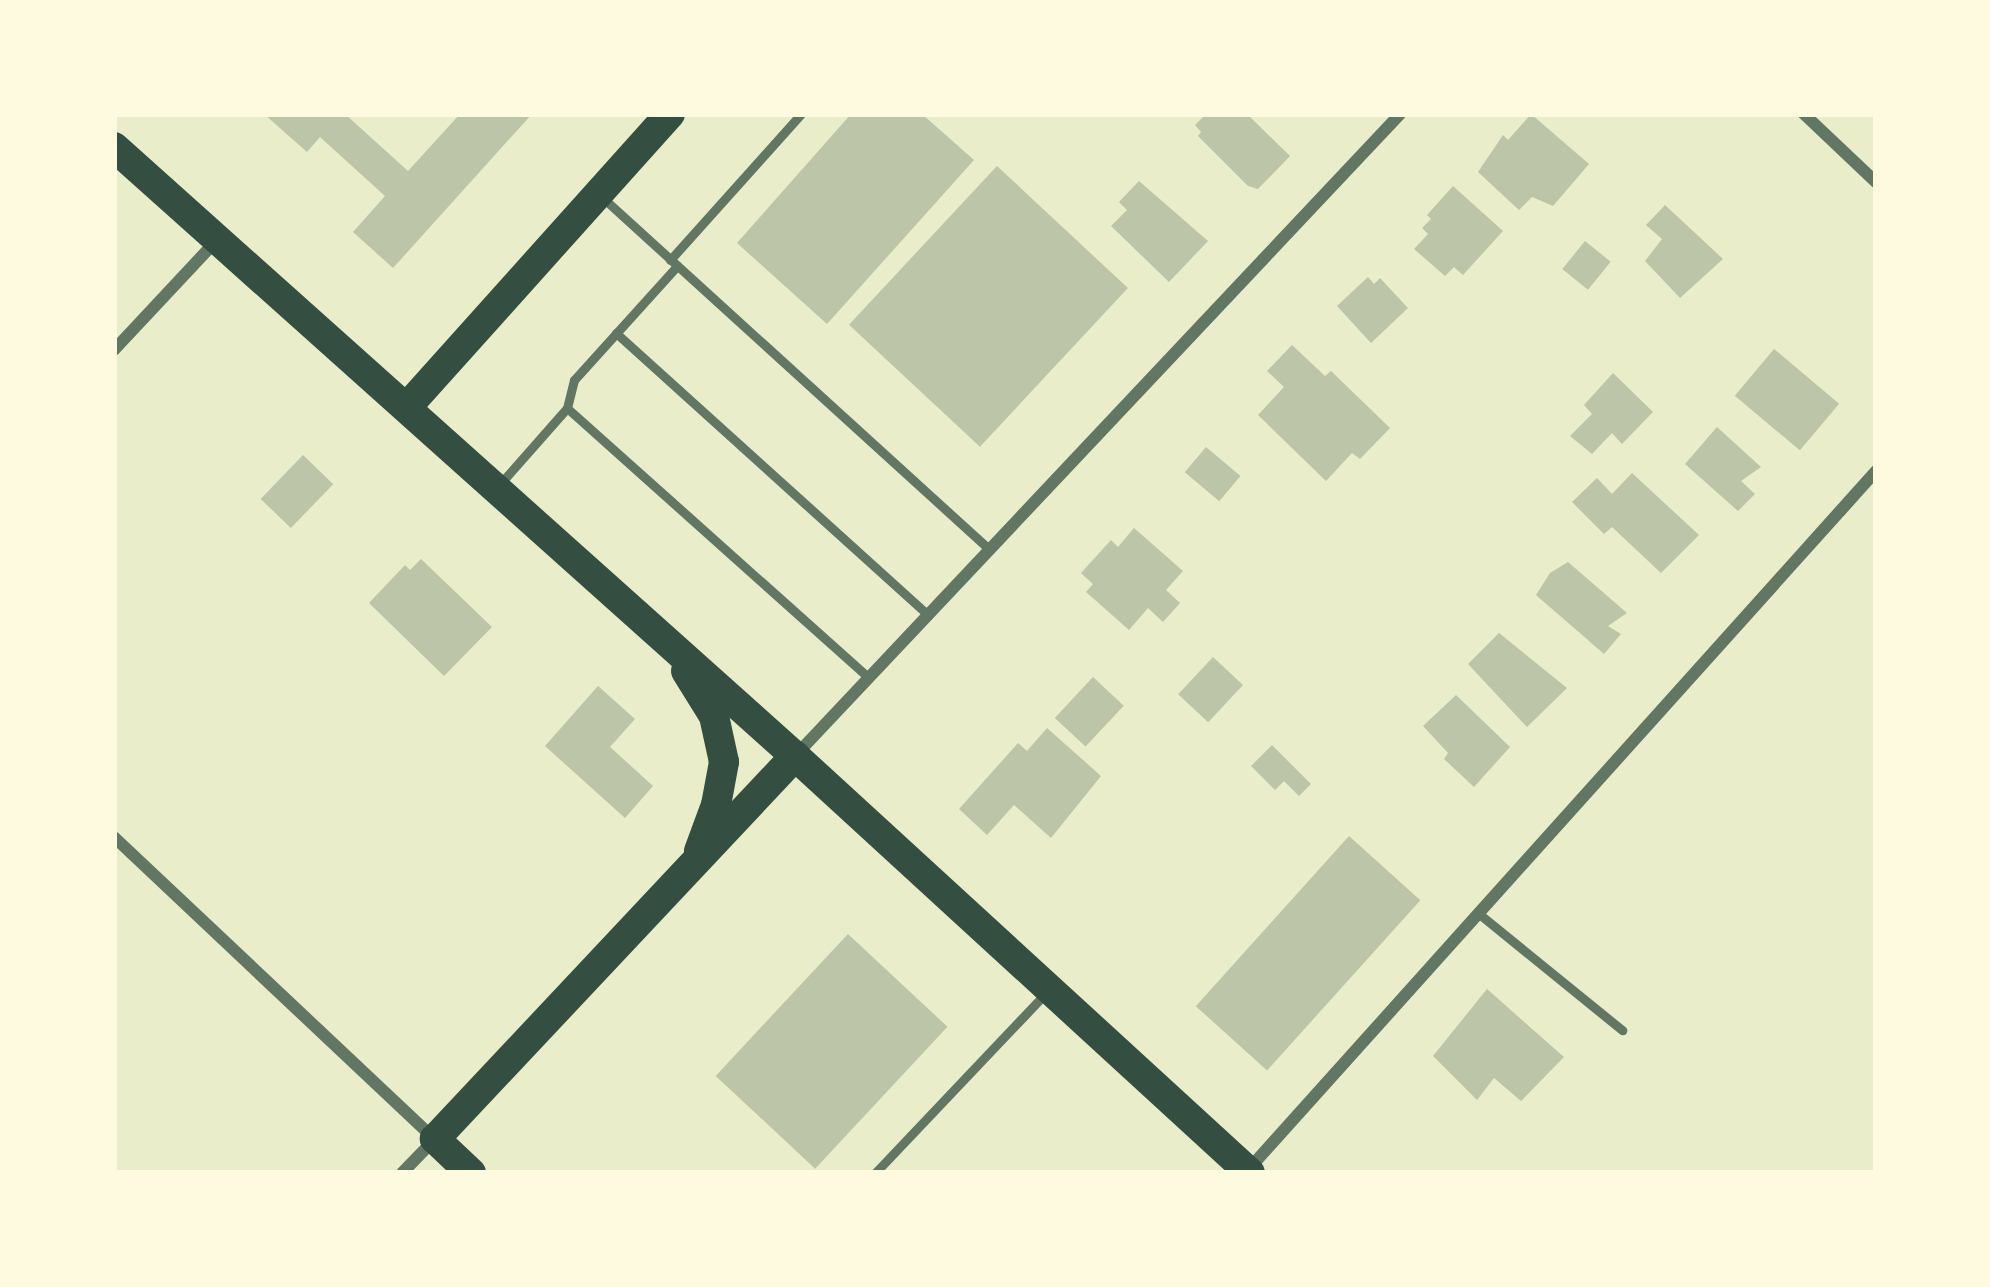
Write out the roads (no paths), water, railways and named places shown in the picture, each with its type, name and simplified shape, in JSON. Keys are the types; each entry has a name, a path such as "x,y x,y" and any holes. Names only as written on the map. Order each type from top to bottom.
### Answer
{"main road":[{"path":"407,407 670,114"},
{"path":"114,147 668,641 1248,1172"},
{"path":"668,641 714,716 724,762 716,806 693,864"},
{"path":"471,1173 435,1139 795,756"}],"street":[{"path":"795,756 1400,114"},
{"path":"1804,114 1876,182"},
{"path":"114,350 218,240"},
{"path":"1248,1172 1876,471"},
{"path":"114,837 435,1139 402,1173"}],"lane":[{"path":"496,488 567,408 574,380 801,114"},
{"path":"598,194 990,550"},
{"path":"616,333 928,615"},
{"path":"567,408 869,677"},
{"path":"1478,914 1622,1030"},
{"path":"875,1173 1050,990"}]}
